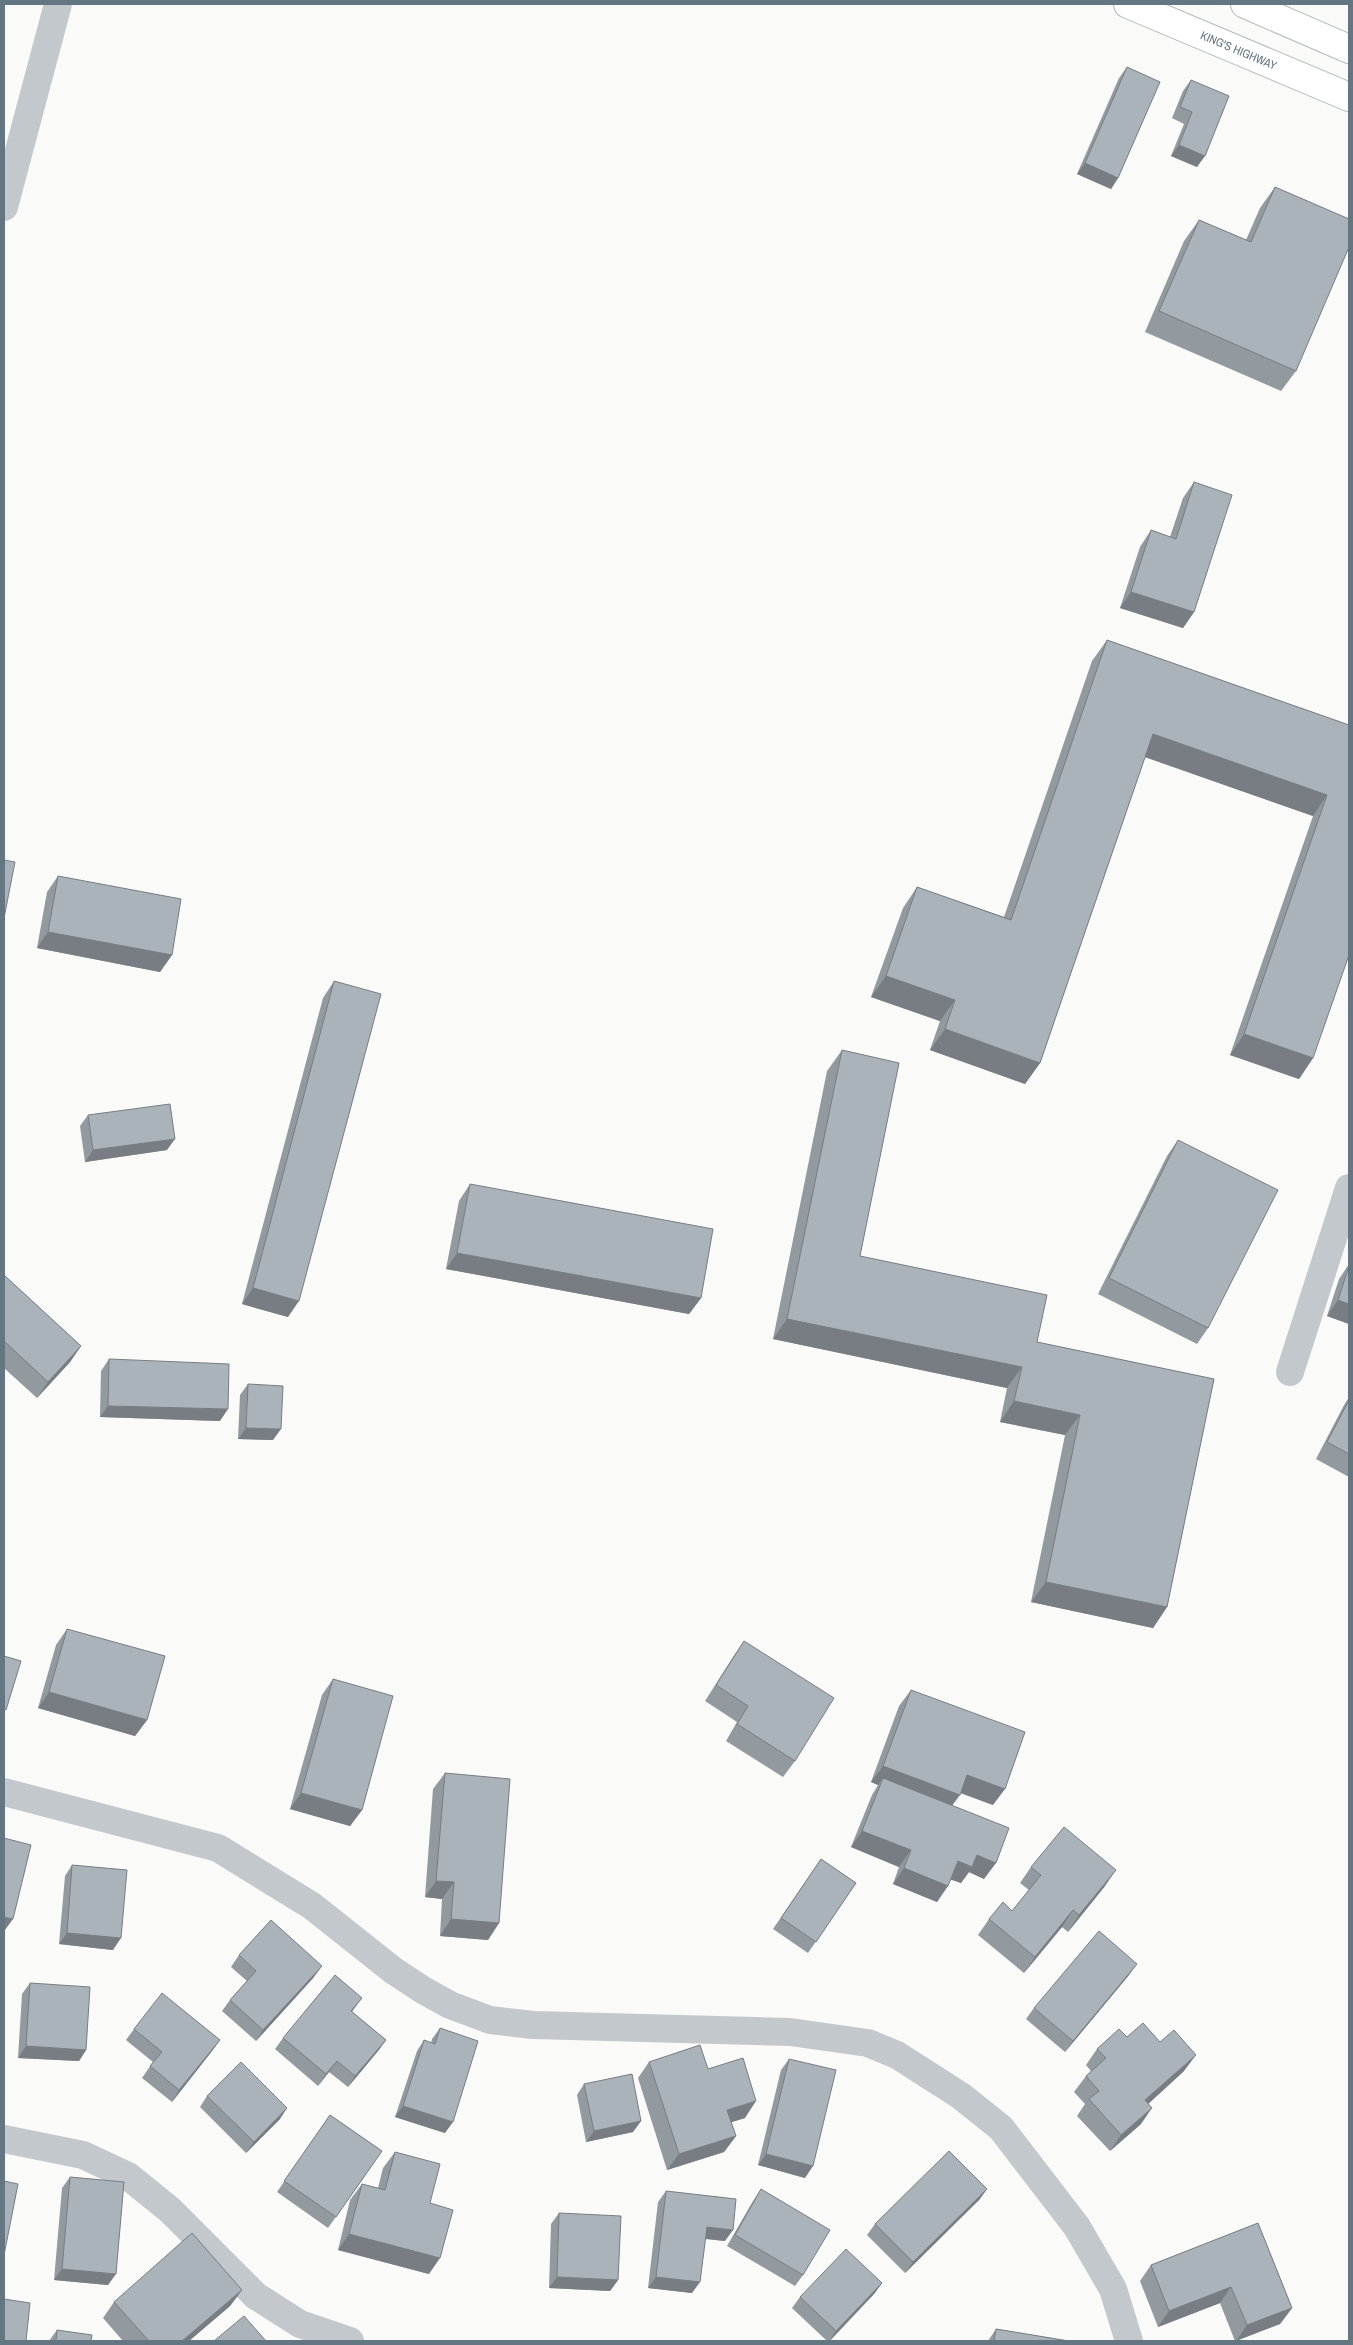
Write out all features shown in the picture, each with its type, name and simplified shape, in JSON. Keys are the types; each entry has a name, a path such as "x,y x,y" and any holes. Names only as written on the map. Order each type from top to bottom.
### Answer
{"highway":[{"name":"KING'S HIGHWAY","path":"1128,4 1349,97"},
{"path":"1245,4 1349,48"}],"street":[{"path":"4,207 58,4"},
{"path":"1290,1372 1349,1188"},
{"path":"4,1792 218,1848 312,1906 394,1971 423,1990 450,2005 490,2020 533,2025 808,2034 868,2043 897,2055 960,2096 1001,2128 1077,2227 1113,2288 1129,2341"},
{"path":"4,2139 83,2155 128,2176 170,2210 256,2296 300,2324 350,2341"}],"building":[{"path":"1127,67 1160,82 1118,178 1085,163"},
{"path":"1191,80 1229,96 1205,156 1179,145 1192,112 1180,107"},
{"path":"1275,187 1349,219 1349,247 1296,371 1159,311 1199,220 1251,242"},
{"path":"1194,482 1232,495 1194,612 1131,592 1151,530 1176,539"},
{"path":"1107,640 1349,725 1349,955 1313,1058 1244,1034 1327,795 1153,734 1040,1063 945,1029 955,1000 886,976 917,887 1011,920"},
{"path":"4,860 15,862 4,918"},
{"path":"58,876 181,899 172,955 48,932"},
{"path":"334,981 381,994 299,1301 253,1288"},
{"path":"842,1050 899,1063 860,1256 1047,1295 1037,1342 1214,1379 1167,1607 1046,1582 1080,1415 1014,1401 1022,1367 787,1319"},
{"path":"170,1104 175,1139 93,1150 88,1115"},
{"path":"1178,1140 1278,1190 1208,1328 1109,1278"},
{"path":"470,1184 713,1229 701,1298 457,1253"},
{"path":"1349,1266 1349,1304 1338,1300"},
{"path":"4,1275 81,1346 48,1382 4,1341"},
{"path":"109,1359 229,1364 228,1409 108,1406"},
{"path":"248,1384 283,1386 281,1429 246,1428"},
{"path":"1349,1400 1349,1454 1327,1442"},
{"path":"67,1629 165,1656 147,1720 49,1692"},
{"path":"744,1641 834,1698 795,1761 737,1724 748,1706 716,1685"},
{"path":"4,1656 21,1661 6,1710 4,1709"},
{"path":"333,1679 393,1696 362,1810 301,1793"},
{"path":"911,1690 1025,1732 1005,1789 967,1775 960,1795 883,1766"},
{"path":"445,1773 510,1779 499,1923 451,1919 454,1882 436,1881"},
{"path":"883,1778 1009,1828 996,1863 977,1855 972,1867 958,1861 948,1886 904,1868 911,1850 862,1831"},
{"path":"1064,1827 1116,1870 1079,1915 1073,1910 1035,1957 989,1919 1003,1902 1012,1911 1041,1875 1031,1867"},
{"path":"4,1838 31,1845 13,1919 4,1917"},
{"path":"821,1859 856,1883 816,1942 781,1918"},
{"path":"72,1865 127,1870 121,1938 67,1933"},
{"path":"271,1920 322,1966 263,2030 230,2000 256,1971 239,1955"},
{"path":"1099,1931 1137,1964 1073,2041 1034,2008"},
{"path":"335,1975 362,1998 351,2011 386,2040 355,2076 337,2061 326,2074 283,2038"},
{"path":"30,1983 90,1987 86,2050 26,2046"},
{"path":"162,1993 220,2040 179,2090 150,2066 162,2052 134,2029"},
{"path":"1143,2023 1160,2042 1174,2030 1196,2055 1145,2100 1152,2108 1121,2135 1089,2099 1099,2091 1086,2076 1106,2058 1097,2049 1119,2029 1127,2037"},
{"path":"440,2028 478,2041 453,2122 403,2106 424,2040 435,2044"},
{"path":"700,2045 708,2069 743,2058 756,2101 727,2110 736,2136 679,2154 649,2062"},
{"path":"789,2059 836,2070 813,2166 766,2154"},
{"path":"241,2062 287,2108 254,2142 207,2096"},
{"path":"632,2074 641,2121 594,2131 584,2084"},
{"path":"330,2115 382,2151 336,2217 284,2181"},
{"path":"949,2151 987,2189 913,2262 875,2224"},
{"path":"395,2152 440,2164 430,2203 453,2210 440,2258 349,2234 362,2184 385,2190"},
{"path":"70,2177 124,2182 116,2274 62,2269"},
{"path":"4,2181 18,2184 4,2255"},
{"path":"761,2189 830,2230 803,2275 735,2235"},
{"path":"666,2191 736,2199 733,2230 707,2227 700,2282 656,2277"},
{"path":"559,2213 621,2216 618,2280 557,2277"},
{"path":"1258,2223 1292,2308 1247,2325 1231,2287 1169,2311 1151,2265"},
{"path":"192,2233 242,2290 182,2341 149,2341 114,2302"},
{"path":"846,2249 882,2283 836,2331 800,2297"},
{"path":"4,2299 30,2303 26,2341 4,2341"},
{"path":"244,2316 266,2341 214,2341"},
{"path":"996,2329 1069,2341 994,2341"},
{"path":"57,2330 92,2335 91,2341 56,2341"}]}
